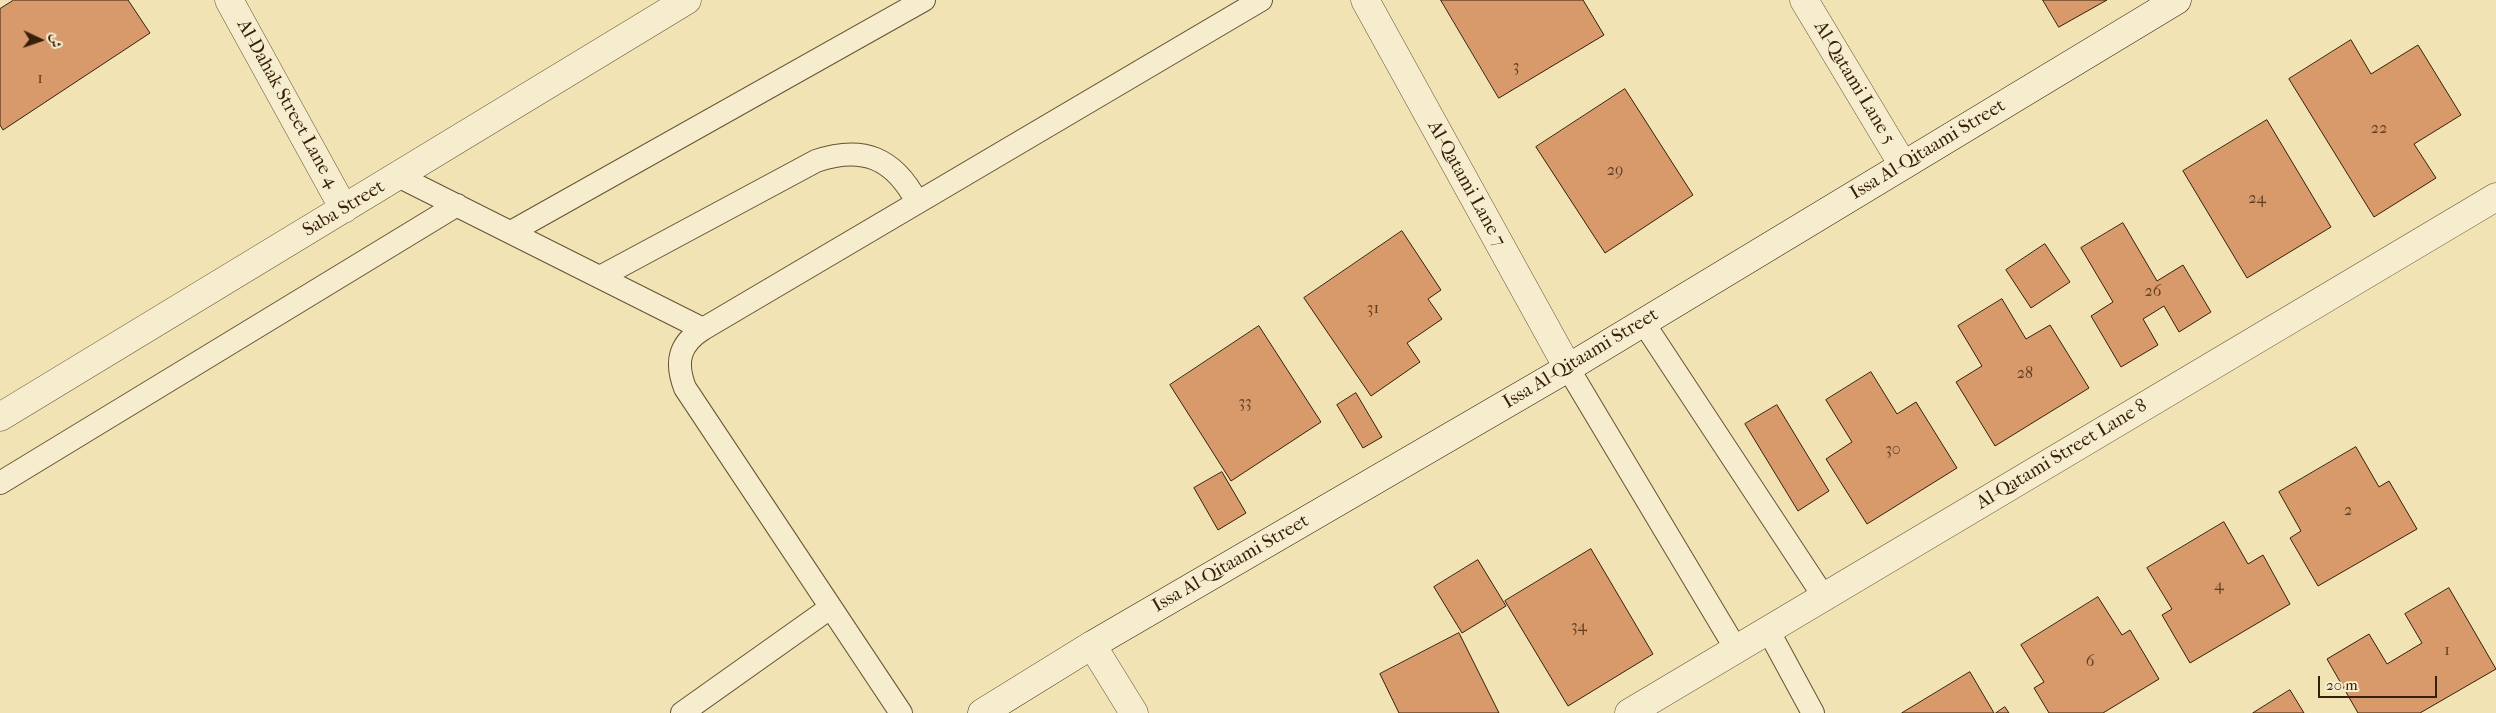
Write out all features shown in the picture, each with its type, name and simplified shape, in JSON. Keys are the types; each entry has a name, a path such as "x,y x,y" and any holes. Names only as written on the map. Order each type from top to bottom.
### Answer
{"street":[{"name":"Al-Dahak Street Lane 4","path":"229,0 344,209"},
{"name":"Saba Street","path":"0,418 687,0"},
{"name":"Al-Qatami Lane 7","path":"1366,0 1568,368"},
{"name":"Al-Qatami Lane 5","path":"1804,0 1903,165"},
{"name":"Issa Al-Qitaami Street","path":"982,713 1092,645 1568,368 2177,0"},
{"name":"Al-Qatami Street Lane 8","path":"1629,713 2496,197"},
{"path":"1092,645 1134,713"}],"lane":[{"path":"511,232 924,0"},
{"path":"901,713 685,388 680,374 680,358 684,346 692,336 703,329 1261,0"},
{"path":"600,277 816,161 835,155 856,154 876,159 894,169 908,184 918,202"},
{"path":"398,176 703,329"},
{"path":"0,483 457,205"},
{"path":"1643,322 1824,597"},
{"path":"1568,368 1736,649"},
{"path":"682,713 830,608"},
{"path":"1768,630 1813,713"}],"building":[{"path":"14,0 128,0 150,33 3,130 0,125 0,9"},
{"path":"1441,0 1583,0 1604,35 1499,98"},
{"path":"2043,0 2107,0 2059,27"},
{"path":"2351,40 2371,74 2418,45 2461,115 2414,144 2436,178 2374,217 2289,79"},
{"path":"1625,89 1693,195 1605,253 1536,147"},
{"path":"2267,120 2331,227 2247,278 2183,171"},
{"path":"2123,223 2157,281 2183,265 2211,312 2179,332 2164,306 2143,319 2158,345 2121,367 2091,316 2113,302 2081,248"},
{"path":"1402,231 1441,290 1428,299 1442,319 1407,343 1420,362 1371,396 1304,298"},
{"path":"2045,244 2070,282 2031,308 2006,270"},
{"path":"2002,299 2026,339 2050,325 2089,388 1995,446 1956,382 1982,366 1958,326"},
{"path":"1259,326 1321,422 1231,481 1170,385"},
{"path":"1871,372 1897,414 1916,402 1957,468 1867,524 1826,459 1852,442 1826,400"},
{"path":"1356,393 1382,437 1363,448 1337,405"},
{"path":"1777,405 1829,491 1798,511 1745,424"},
{"path":"2356,447 2379,487 2389,481 2417,529 2318,586 2290,538 2301,531 2279,492"},
{"path":"1222,472 1246,513 1218,530 1194,488"},
{"path":"2224,522 2248,564 2263,555 2290,604 2190,663 2162,615 2172,609 2147,568"},
{"path":"1591,549 1653,654 1568,706 1505,601"},
{"path":"1478,560 1506,606 1462,633 1434,587"},
{"path":"2449,588 2496,669 2420,713 2358,713 2327,659 2369,634 2387,664 2422,643 2405,614"},
{"path":"2098,597 2122,635 2130,630 2159,679 2103,713 2049,713 2034,688 2044,682 2021,645"},
{"path":"1459,633 1499,713 1399,713 1380,674"},
{"path":"1970,672 1994,713 1902,713"},
{"path":"2290,690 2304,713 2253,713"},
{"path":"2005,707 2009,713 1996,713"}]}
